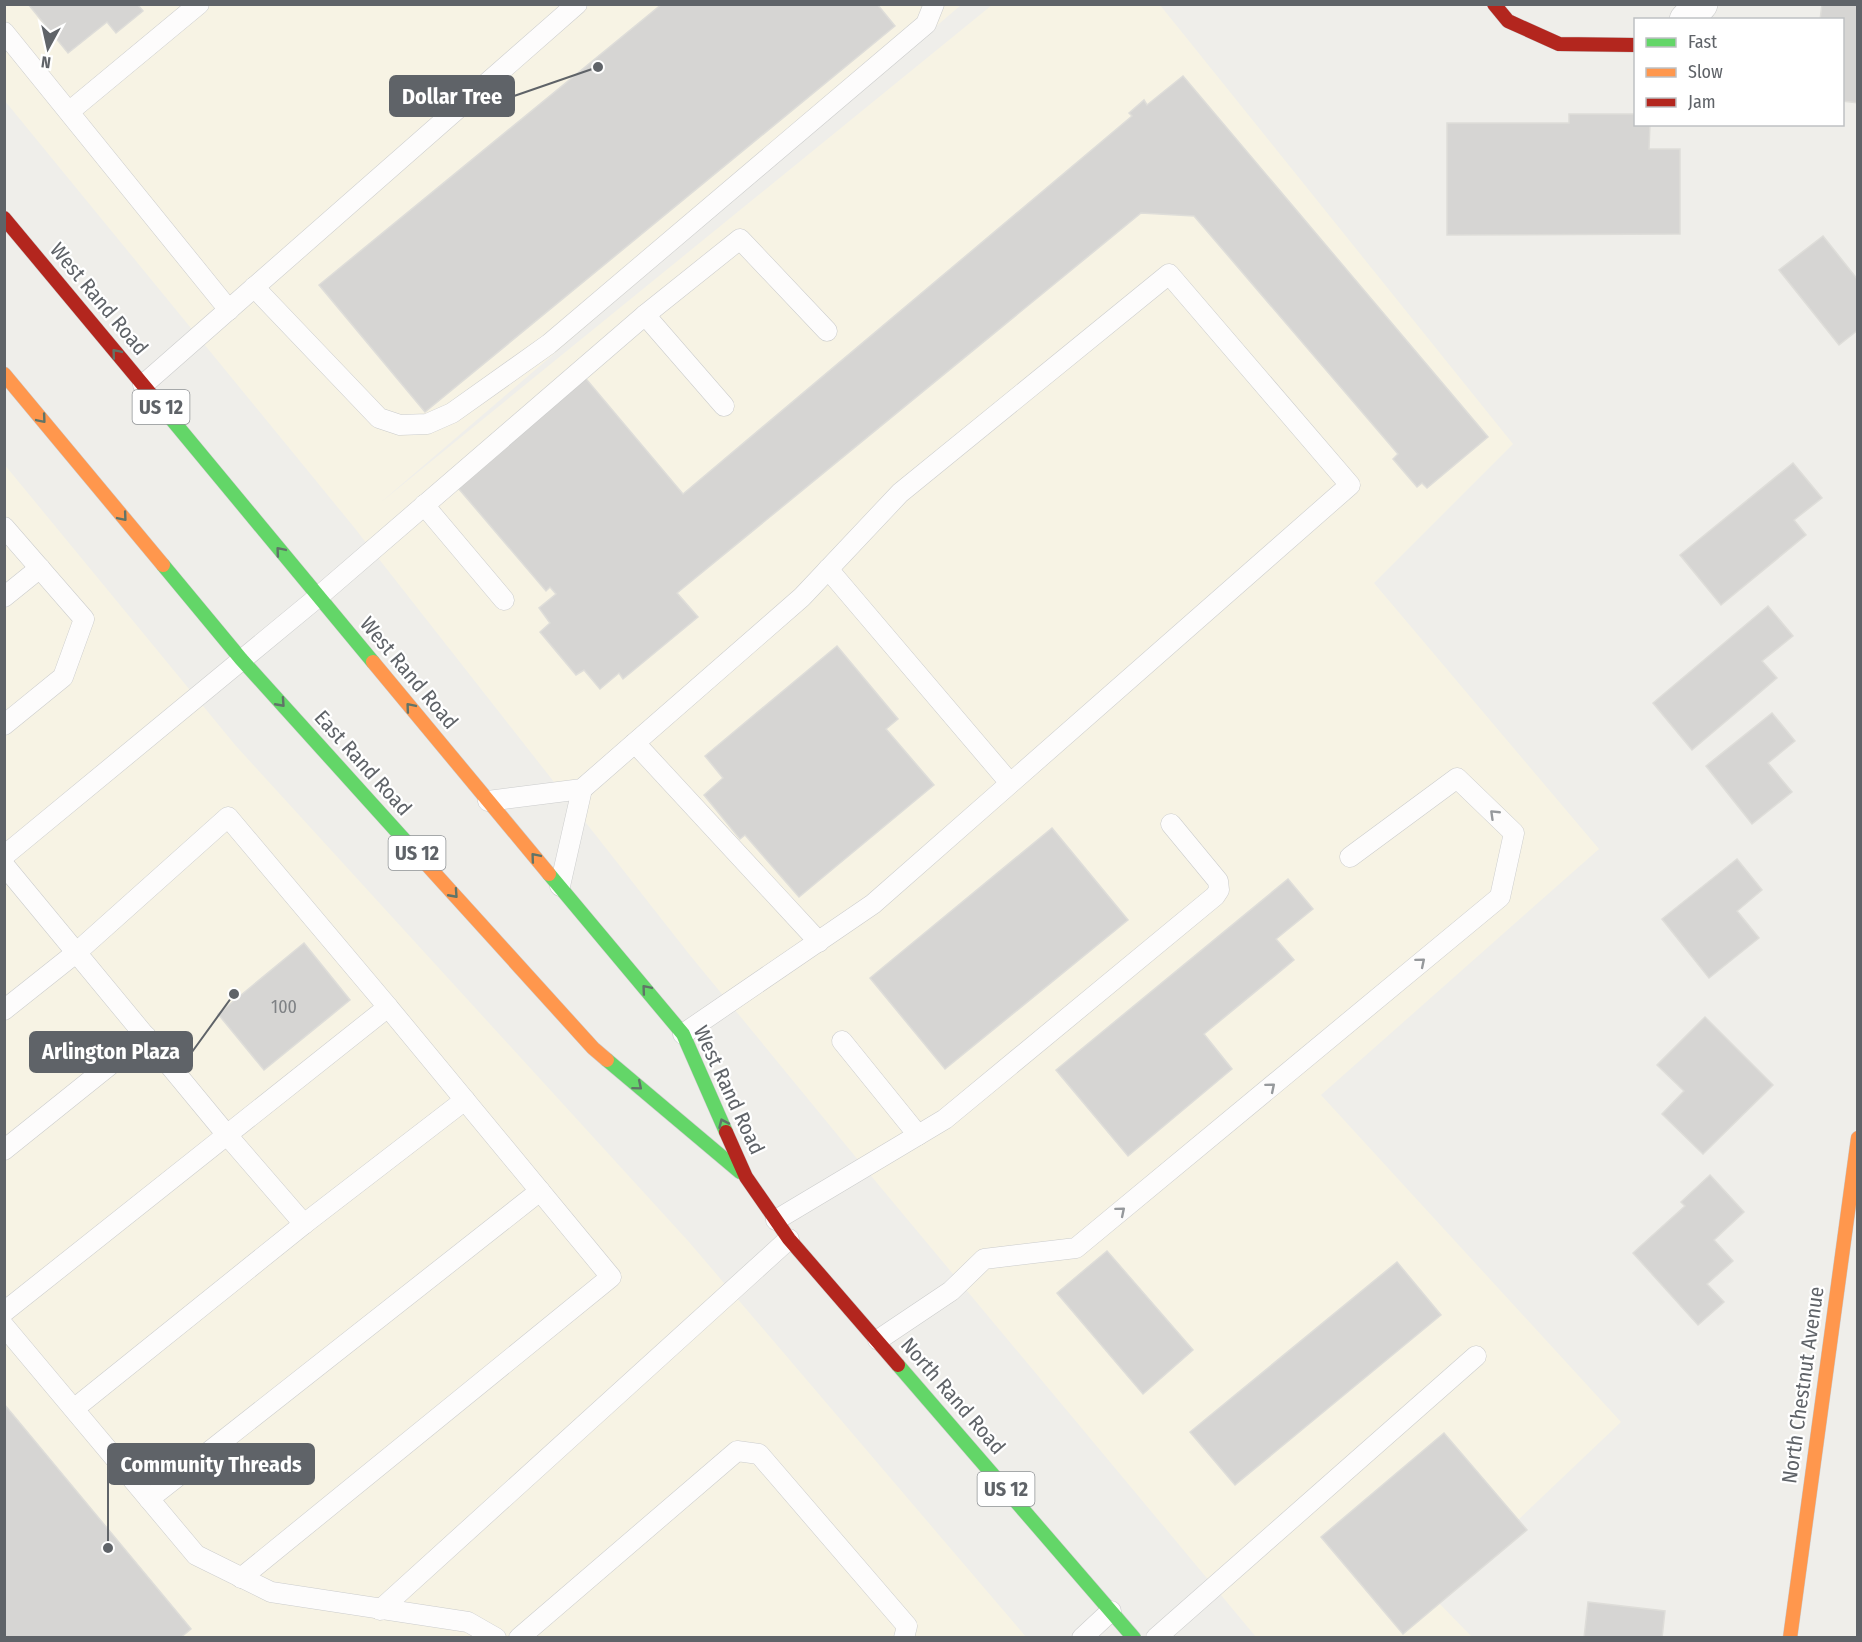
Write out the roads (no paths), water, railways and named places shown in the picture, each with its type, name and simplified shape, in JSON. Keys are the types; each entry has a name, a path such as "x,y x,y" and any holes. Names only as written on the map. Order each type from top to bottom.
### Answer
{"main road":[{"path":"1494,4 1508,21 1559,44 1634,45"},
{"name":"West Rand Road","path":"4,218 683,1034 746,1177"},
{"name":"East Rand Road","path":"4,374 241,659 593,1048 746,1177"},
{"name":"North Chestnut Avenue","path":"1790,1638 1857,1138"},
{"name":"North Rand Road","path":"746,1177 789,1239 1134,1638"}],"street":[{"path":"1688,18 1701,4"}],"lane":[{"path":"70,111 200,4"},
{"path":"143,385 578,4"},
{"path":"254,288 379,418 400,425 427,424 452,413 549,344 926,24 934,4"},
{"path":"4,32 229,310"},
{"path":"4,856 318,597 645,315 740,238 826,332"},
{"path":"488,801 582,789 802,597 900,493 1169,274 1350,484 873,904 683,1034"},
{"path":"645,315 724,406"},
{"path":"424,506 504,600"},
{"path":"4,527 84,619 63,677 4,725"},
{"path":"4,597 40,568"},
{"path":"828,569 1010,783"},
{"path":"634,743 819,942"},
{"path":"878,1340 951,1291 984,1259 1076,1248 1500,897 1514,833 1457,778 1350,857"},
{"path":"560,886 582,789"},
{"path":"4,1010 77,952 228,817 611,1276 242,1578"},
{"path":"776,1220 945,1119 1215,896 1219,890 1218,881 1171,824"},
{"path":"4,865 303,1224"},
{"path":"4,1312 388,1006"},
{"path":"4,1150 146,1036"},
{"path":"842,1041 918,1135"},
{"path":"75,1408 303,1224 465,1100"},
{"path":"149,1499 540,1191"},
{"path":"380,1610 789,1239"},
{"path":"4,1326 196,1555 271,1592 468,1622 496,1638"},
{"path":"1156,1638 1476,1356"},
{"path":"519,1638 737,1451 759,1454 907,1626 904,1638"},
{"path":"1082,1638 1111,1611"}],"place":[{"name":"Dollar Tree","path":"598,67"},
{"name":"Arlington Plaza","path":"234,994"},
{"name":"Community Threads","path":"108,1548"}]}
